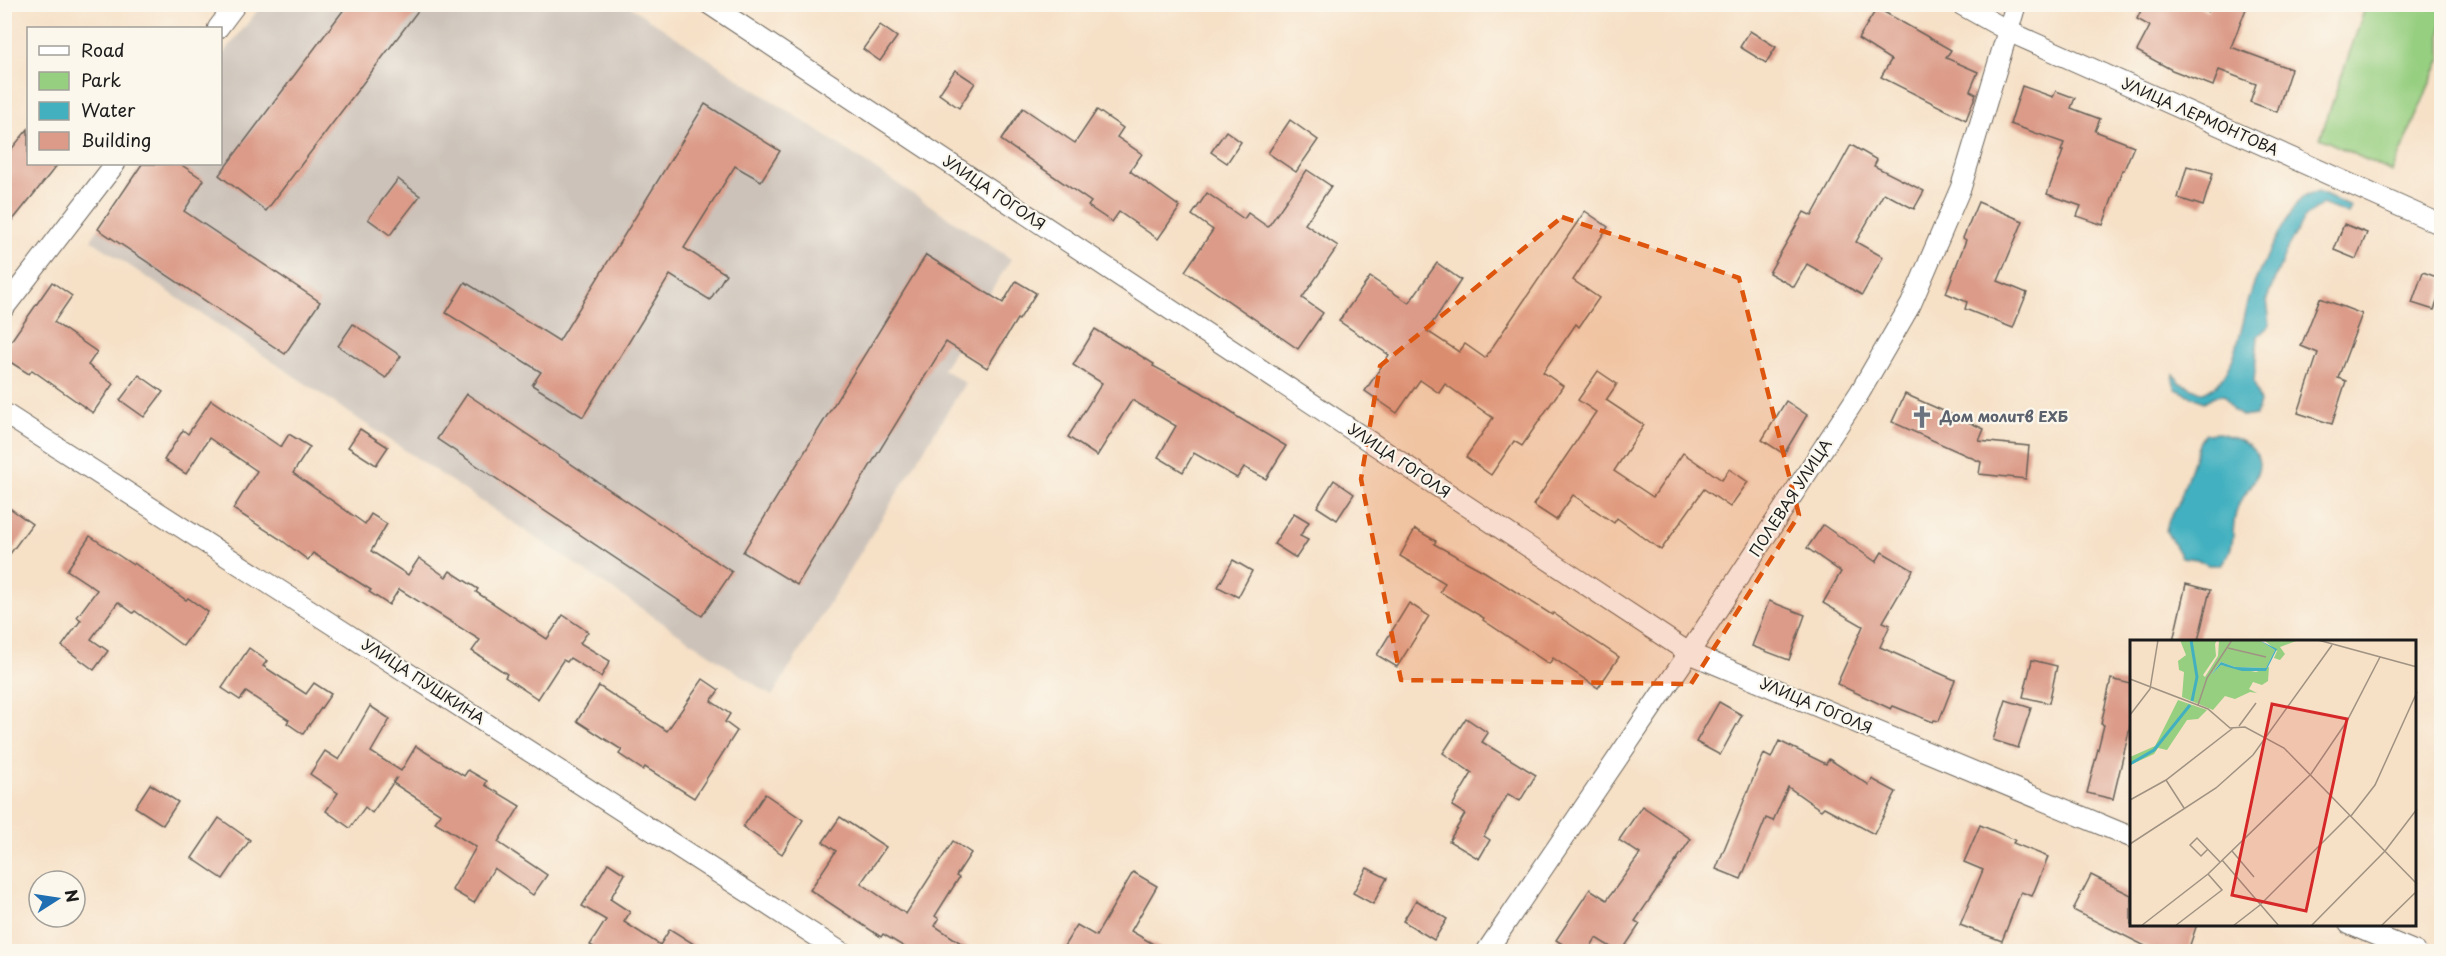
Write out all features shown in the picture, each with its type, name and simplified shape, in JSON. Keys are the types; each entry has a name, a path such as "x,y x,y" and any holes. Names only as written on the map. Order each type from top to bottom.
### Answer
{"street":[{"path":"219,27 236,4"},
{"name":"УЛИЦА ГОГОЛЯ","path":"710,4 1689,653 2130,837"},
{"name":"УЛИЦА ЛЕРМОНТОВА","path":"1960,4 2010,32 2442,225"},
{"name":"ПОЛЕВАЯ УЛИЦА","path":"1486,951 1689,653 1860,392 1911,304 1961,188 2010,32 2016,4"},
{"path":"4,308 114,165"},
{"name":"УЛИЦА ПУШКИНА","path":"4,413 841,951"},
{"path":"2354,926 2416,951"}],"highlighted area":[{"path":"1562,217 1739,278 1799,515 1691,684 1401,680 1361,479 1380,366"}],"shaded area":[{"path":"626,4 1011,259 943,369 965,383 772,696 91,240 141,165 222,165 222,56 262,5"}],"green space":[{"path":"2366,5 2441,5 2441,58 2392,172 2320,138"}],"water":[{"path":"2318,192 2351,207 2348,214 2322,204 2303,220 2287,249 2267,299 2270,325 2258,336 2254,382 2260,403 2256,415 2242,417 2233,410 2224,395 2214,396 2204,402 2176,389 2173,381 2174,374 2179,382 2203,393 2215,386 2224,375 2237,346 2254,284 2269,252 2302,198 2307,194"},
{"path":"2220,433 2246,444 2257,456 2259,464 2252,484 2237,508 2230,551 2221,565 2208,565 2197,559 2181,557 2166,531 2200,441 2205,434"}],"building":[{"path":"348,4 423,4 266,211 219,175"},
{"path":"2144,4 2193,4 2208,12 2210,4 2233,4 2246,9 2231,47 2291,69 2277,112 2250,102 2256,84 2219,70 2213,86 2172,70 2137,51 2150,26 2137,19"},
{"path":"1877,8 1951,50 1946,58 1978,72 1970,91 1976,94 1966,120 1881,77 1891,60 1858,39"},
{"path":"880,25 897,37 880,61 863,49"},
{"path":"1750,31 1776,47 1766,63 1740,47"},
{"path":"955,70 975,83 959,108 939,94"},
{"path":"2022,86 2053,97 2056,91 2075,98 2071,108 2100,119 2095,131 2134,146 2122,170 2103,225 2077,216 2081,206 2047,194 2064,143 2010,124"},
{"path":"705,104 780,151 761,181 735,166 684,248 726,274 710,300 670,275 583,417 532,385 541,372 446,313 465,282 559,341"},
{"path":"1023,108 1075,143 1097,110 1123,128 1117,137 1142,154 1130,171 1180,207 1158,239 1119,212 1112,222 1088,206 1091,202 1001,140"},
{"path":"1290,120 1318,140 1296,172 1268,153"},
{"path":"27,130 27,165 57,165 4,231 4,158"},
{"path":"1226,131 1241,142 1227,163 1211,152"},
{"path":"1851,145 1877,160 1874,166 1924,191 1914,209 1884,193 1856,242 1883,257 1862,295 1807,264 1794,287 1769,273 1804,212 1812,216"},
{"path":"141,165 182,165 204,180 184,211 320,302 285,354 98,229"},
{"path":"2187,166 2213,173 2203,206 2178,198"},
{"path":"1307,170 1331,186 1305,224 1338,246 1302,298 1323,313 1298,349 1185,271 1213,230 1192,215 1207,193 1244,219 1248,213 1268,227"},
{"path":"398,179 420,196 390,235 368,219"},
{"path":"1978,202 2023,221 1998,281 2027,293 2013,328 1965,309 1967,302 1946,293 1966,240 1963,238"},
{"path":"1585,211 1608,227 1573,280 1599,298 1579,327 1576,324 1543,372 1563,386 1522,446 1514,441 1491,475 1466,457 1493,418 1445,384 1439,393 1420,380 1397,413 1365,391 1389,355 1339,321 1370,277 1409,303 1437,263 1461,280 1427,331 1459,352 1465,344 1485,358"},
{"path":"2344,224 2367,233 2356,259 2334,250"},
{"path":"926,255 1003,303 1016,281 1036,293 987,368 946,342 797,585 743,552"},
{"path":"2423,272 2442,279 2442,288 2434,310 2412,303"},
{"path":"52,282 72,296 54,322 97,352 88,365 113,384 93,413 32,370 29,374 4,358 4,351"},
{"path":"2320,298 2362,314 2338,378 2346,381 2332,424 2298,413 2318,353 2301,346"},
{"path":"353,324 401,356 386,378 338,346"},
{"path":"1095,329 1286,446 1266,479 1244,467 1237,478 1194,453 1183,472 1158,457 1176,426 1132,400 1097,456 1068,437 1102,383 1073,365"},
{"path":"1598,371 1617,384 1606,400 1644,425 1614,471 1653,497 1683,453 1722,480 1729,469 1748,482 1730,507 1704,489 1661,550 1617,518 1614,523 1573,495 1556,520 1533,505 1596,412 1578,400"},
{"path":"139,375 163,392 144,417 120,400"},
{"path":"467,394 732,572 702,616 437,439"},
{"path":"1905,394 1984,429 1979,441 2029,446 2026,479 1979,474 1981,462 1892,422"},
{"path":"211,400 281,447 289,434 310,447 293,473 365,524 371,514 387,524 371,551 408,575 419,558 446,577 450,571 478,589 476,592 547,639 563,615 588,632 580,643 610,661 601,677 570,658 567,662 563,660 538,699 505,677 507,674 472,651 480,640 399,589 389,605 369,592 371,590 313,553 308,560 233,509 257,471 209,438 186,474 164,460 183,430 188,434"},
{"path":"1786,401 1807,415 1784,454 1762,440"},
{"path":"360,429 388,447 376,465 348,447"},
{"path":"1334,480 1354,494 1337,520 1317,507"},
{"path":"4,504 32,524 4,562"},
{"path":"1294,513 1309,522 1300,536 1308,540 1296,558 1274,544"},
{"path":"1823,525 1876,562 1882,552 1913,570 1883,622 1890,625 1880,647 1955,680 1939,721 1934,720 1933,722 1893,706 1891,709 1837,684 1863,626 1823,603 1841,572 1807,548"},
{"path":"1415,529 1436,541 1434,544 1485,572 1552,615 1553,613 1619,657 1598,688 1553,658 1549,664 1483,620 1484,618 1440,592 1445,583 1400,556"},
{"path":"90,536 133,565 134,563 186,600 188,598 208,612 183,646 135,611 133,613 118,602 91,639 108,651 94,670 62,646 81,620 77,617 97,590 67,570"},
{"path":"1233,560 1252,571 1238,597 1218,587"},
{"path":"2186,584 2210,590 2198,640 2173,640"},
{"path":"1769,601 1805,615 1789,660 1752,646"},
{"path":"1409,603 1429,616 1397,667 1377,655"},
{"path":"249,648 267,661 263,666 306,694 314,683 331,694 303,734 287,723 289,720 246,692 240,700 222,688"},
{"path":"2032,660 2057,666 2049,703 2023,697"},
{"path":"703,679 719,690 711,701 730,714 725,722 737,731 694,798 645,767 643,770 619,754 622,750 577,721 599,686 667,731"},
{"path":"2111,679 2130,684 2130,727 2113,799 2087,793 2104,725 2101,724"},
{"path":"2006,700 2031,708 2018,748 1993,740"},
{"path":"1719,702 1742,715 1720,755 1696,742"},
{"path":"370,706 390,719 371,752 401,771 416,746 464,776 468,770 487,781 485,785 520,806 498,842 547,875 533,895 494,868 474,903 452,890 476,847 435,822 441,814 393,783 397,777 372,813 365,807 350,828 326,811 338,793 310,774 325,751 339,760"},
{"path":"1466,718 1488,733 1482,742 1536,775 1520,801 1508,794 1484,836 1490,840 1479,859 1449,841 1465,814 1452,806 1472,773 1443,753"},
{"path":"1779,741 1826,764 1829,759 1869,785 1872,779 1896,792 1874,834 1824,807 1821,810 1788,787 1773,821 1766,818 1741,879 1716,869 1764,754 1771,758"},
{"path":"150,784 178,802 163,825 135,807"},
{"path":"765,794 803,820 782,854 743,827"},
{"path":"1642,806 1691,839 1635,921 1640,924 1622,951 1617,951 1596,938 1588,951 1573,951 1556,940 1590,889 1607,900 1640,854 1619,840"},
{"path":"840,817 886,847 861,883 906,914 953,841 971,853 956,876 959,878 935,916 939,919 935,926 973,951 911,951 883,934 881,937 810,890 836,851 823,842"},
{"path":"219,818 250,840 223,879 192,858"},
{"path":"1980,825 2015,840 2013,843 2048,857 2032,896 2021,892 2002,941 1960,925 1983,870 1964,862"},
{"path":"608,863 625,874 610,899 630,912 624,922 660,945 670,929 705,951 601,951 590,945 606,920 582,906"},
{"path":"1367,868 1387,878 1373,904 1353,893"},
{"path":"1133,872 1157,886 1131,931 1165,951 1061,951 1077,925 1096,936"},
{"path":"2091,875 2130,894 2130,926 2196,926 2188,951 2155,951 2073,910"},
{"path":"1416,900 1447,919 1434,940 1403,921"}],"place":[{"name":"Дом молитв ЕХБ","path":"1922,417"}]}
